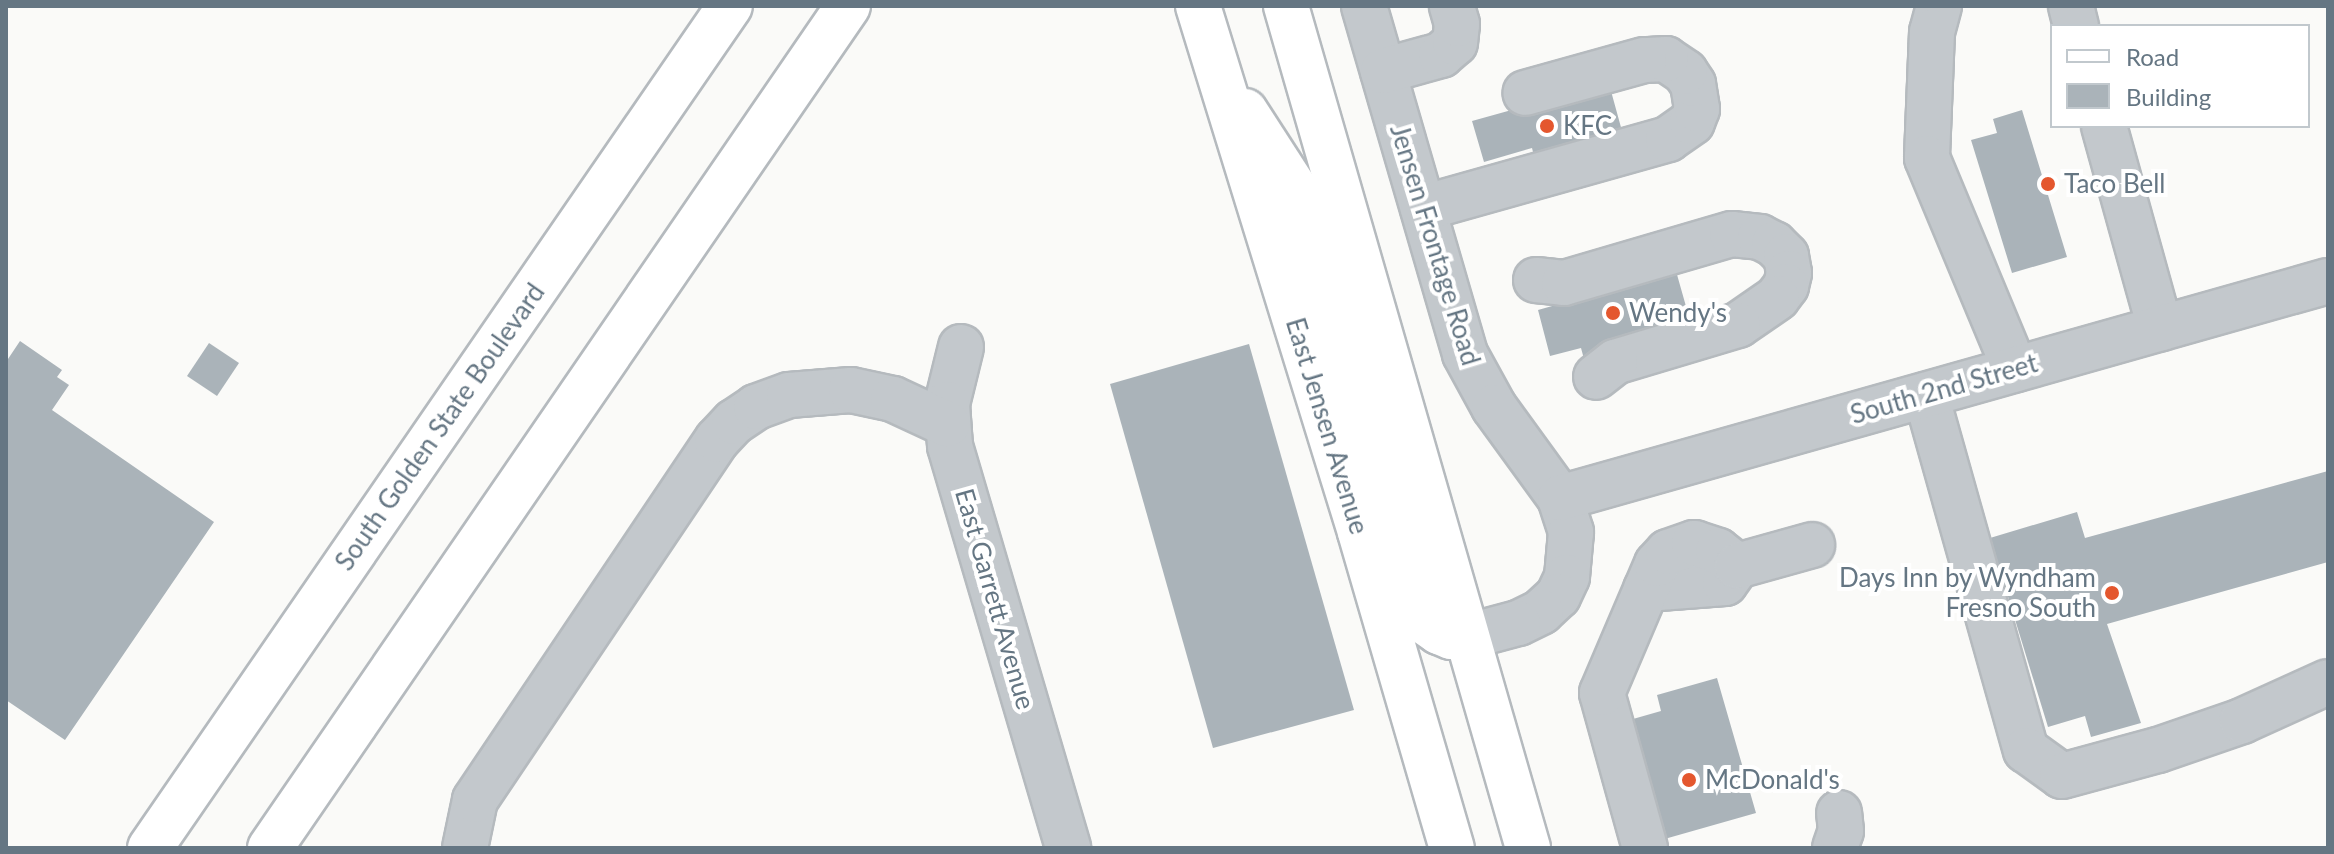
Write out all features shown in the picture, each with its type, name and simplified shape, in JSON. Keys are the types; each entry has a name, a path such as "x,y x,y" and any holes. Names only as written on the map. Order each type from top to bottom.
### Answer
{"main road":[{"name":"South Golden State Boulevard","path":"150,848 730,6"},
{"name":"East Jensen Avenue","path":"1198,6 1360,532 1452,848"},
{"path":"1286,6 1528,848"},
{"path":"270,848 847,10"},
{"path":"1216,66 1298,193 1418,607 1426,623 1439,632 1466,637"}],"street":[{"name":"Jensen Frontage Road","path":"1364,6 1465,354 1477,381 1560,498 1571,532 1567,577 1558,596 1541,612 1518,623 1466,637"},
{"path":"1383,71 1441,55 1455,43 1457,24 1452,6"},
{"path":"1939,6 1932,32 1927,158 2015,369"},
{"path":"1423,208 1668,139 1692,122 1697,109 1693,84 1685,72 1666,59 1644,60 1525,93"},
{"path":"2105,128 2160,328"},
{"path":"1536,280 1564,283 1732,234 1760,237 1774,244 1786,256 1789,273 1786,286 1777,298 1738,325 1615,362 1596,377"},
{"name":"South 2nd Street","path":"1560,498 2328,281"},
{"name":"East Garrett Avenue","path":"961,347 951,374 947,424 960,481 1068,848"},
{"path":"465,848 475,800 717,440 734,422 756,407 789,395 851,390 893,399 947,424"},
{"path":"1926,395 2026,750 2062,776 2158,750 2242,721 2328,682"},
{"path":"1645,848 1602,693 1657,564 1680,546 1703,544 1737,566 1812,545"}],"building":[{"name":"KFC","path":"1611,91 1622,131 1534,156 1532,148 1484,162 1472,121 1555,98"},
{"name":"Taco Bell","path":"2022,110 2067,257 2012,273 1971,140 1997,133 1993,119"},
{"name":"Wendy's","path":"1676,271 1689,317 1616,338 1619,349 1584,359 1581,348 1550,356 1538,310"},
{"path":"20,341 62,370 57,377 69,385 52,410 214,522 65,740 6,700 6,362"},
{"path":"209,343 239,363 217,396 187,376"},
{"path":"1249,344 1354,710 1213,748 1110,384"},
{"name":"Days Inn by Wyndham Fresno South","path":"2328,471 2328,562 2107,624 2141,723 2091,737 2085,716 2048,727 1990,538 2077,512 2085,538"},
{"name":"McDonald's","path":"1717,678 1756,813 1661,840 1623,747 1640,742 1633,719 1661,711 1657,695"}],"place":[{"name":"KFC","path":"1547,126"},
{"name":"Taco Bell","path":"2048,184"},
{"name":"Wendy's","path":"1613,313"},
{"name":"Days Inn by Wyndham Fresno South","path":"2112,593"},
{"name":"McDonald's","path":"1689,780"}]}
